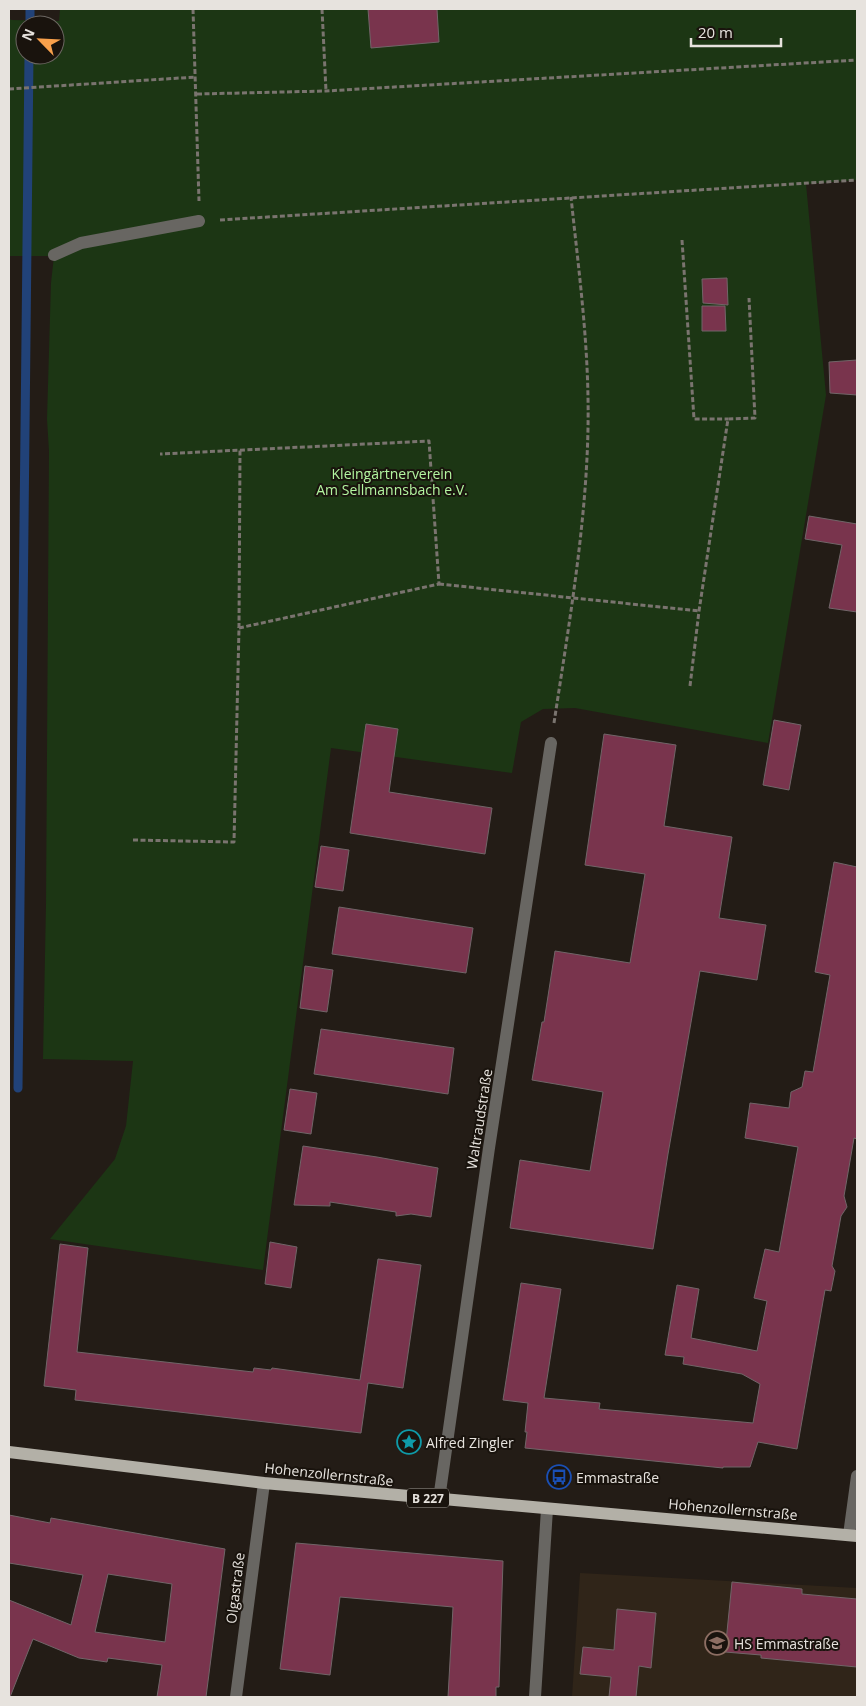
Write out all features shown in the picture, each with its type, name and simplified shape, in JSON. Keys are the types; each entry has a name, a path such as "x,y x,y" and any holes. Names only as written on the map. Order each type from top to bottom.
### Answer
{"main road":[{"name":"Hohenzollernstraße","path":"9,1452 264,1483 439,1500 671,1518 853,1535"}],"street":[{"path":"54,255 81,242 199,221"},
{"name":"Waltraudstraße","path":"439,1500 489,1148 551,743"},
{"path":"853,1535 857,1476"},
{"name":"Olgastraße","path":"236,1697 264,1483"},
{"path":"535,1697 547,1509"}],"path":[{"path":"193,9 197,94 199,221 857,180"},
{"path":"322,9 326,91"},
{"path":"197,94 326,91 857,60"},
{"path":"9,89 196,77"},
{"path":"551,743 573,597 585,488 588,398 584,312 571,197"},
{"path":"682,240 694,419 728,420 755,418 749,298"},
{"path":"690,686 699,611 728,420"},
{"path":"160,454 429,441 440,584"},
{"path":"134,840 234,842 239,628 240,450"},
{"path":"239,628 440,584 699,611"}],"shaded area":[{"name":"HS Emmastraße","path":"580,1573 857,1588 857,1697 572,1697"}],"green space":[{"name":"Kleingärtnerverein Am Sellmannsbach e.V.","path":"60,9 857,9 857,180 806,184 826,395 768,743 575,708 543,709 521,722 512,773 331,748 263,1270 50,1239 115,1159 126,1126 133,1061 43,1059 49,451 47,419 51,283 54,256 9,256 9,19 15,20 15,65 65,65 65,15 60,15"}],"building":[{"path":"368,9 437,9 439,42 371,48"},
{"path":"727,278 728,305 703,303 702,279"},
{"path":"702,306 725,306 726,331 702,331"},
{"path":"857,360 857,395 830,393 829,362"},
{"path":"809,516 857,524 857,612 829,608 842,545 805,539"},
{"path":"774,720 801,725 789,790 763,785"},
{"path":"366,724 398,729 389,792 492,808 485,854 350,833"},
{"path":"604,734 676,745 664,826 732,837 719,918 766,925 757,980 700,971 653,1249 510,1228 520,1160 590,1171 603,1092 532,1080 542,1022 544,1022 555,951 630,963 645,874 585,865"},
{"path":"321,846 349,850 343,891 315,887"},
{"path":"834,862 857,867 857,1139 854,1138 844,1196 847,1207 841,1216 832,1266 835,1271 831,1291 825,1290 797,1449 758,1442 750,1467 723,1468 525,1448 528,1403 503,1400 521,1283 561,1289 544,1398 600,1403 599,1409 753,1423 760,1384 742,1374 683,1364 684,1357 665,1355 677,1285 699,1289 691,1338 757,1351 767,1301 754,1298 765,1249 779,1252 798,1147 745,1138 750,1103 789,1108 791,1092 802,1087 805,1071 813,1072 830,975 815,972"},
{"path":"339,907 473,928 466,973 332,954"},
{"path":"305,966 333,970 327,1012 300,1008"},
{"path":"321,1029 454,1048 448,1094 314,1074"},
{"path":"290,1089 317,1093 311,1134 284,1130"},
{"path":"303,1146 438,1168 431,1217 411,1214 396,1216 396,1212 330,1202 330,1206 294,1205"},
{"path":"270,1242 297,1247 291,1288 265,1284"},
{"path":"60,1244 88,1248 77,1352 253,1372 254,1368 271,1370 272,1368 360,1380 378,1259 421,1265 403,1388 368,1383 361,1433 75,1400 76,1390 44,1386"},
{"path":"9,1515 50,1523 51,1518 225,1549 206,1697 157,1697 162,1665 108,1658 107,1662 79,1658 33,1639 9,1697 9,1600 71,1625 83,1575 9,1563","holes":["108,1574 172,1584 165,1642 95,1632"]},
{"path":"296,1543 503,1561 499,1687 496,1687 496,1697 448,1697 453,1607 340,1597 330,1675 280,1669"},
{"path":"732,1582 802,1589 802,1594 857,1599 857,1667 761,1658 761,1655 725,1652"},
{"path":"617,1609 656,1613 651,1668 639,1666 636,1697 609,1697 611,1677 580,1674 583,1647 614,1650"}],"waterway":[{"path":"30,9 30,15"},
{"path":"18,1088 29,65"}],"place":[{"name":"Alfred Zingler","path":"409,1442"},
{"name":"Emmastraße","path":"559,1477"},
{"name":"HS Emmastraße","path":"717,1643"}]}
